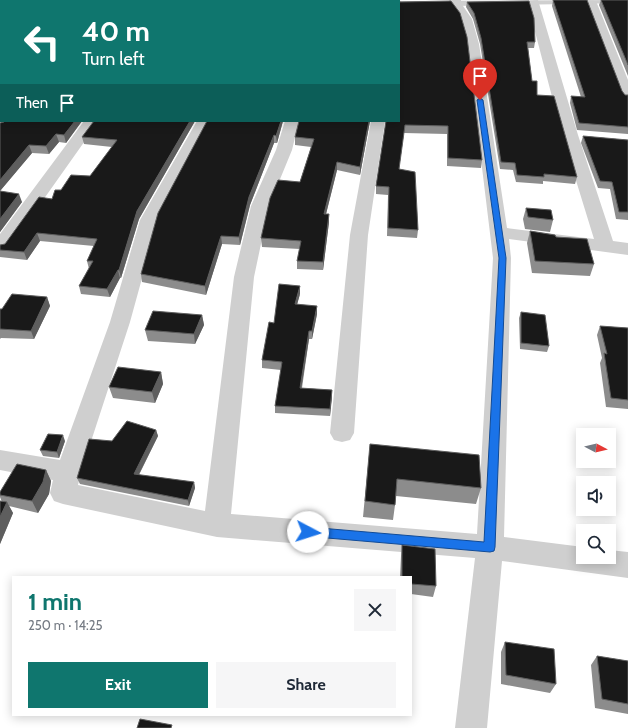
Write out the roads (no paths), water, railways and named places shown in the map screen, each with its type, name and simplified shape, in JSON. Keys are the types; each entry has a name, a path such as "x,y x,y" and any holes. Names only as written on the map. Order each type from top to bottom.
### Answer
{"street":[{"path":"400,2 628,0"},
{"path":"455,1 466,19 472,44 502,258 490,547 471,728"},
{"path":"533,1 577,136 605,246"},
{"path":"590,1 628,97"},
{"path":"0,247 91,122"},
{"path":"203,122 149,220 120,322 68,472 63,493 218,525 490,547 628,565"},
{"path":"218,525 244,277 260,206 284,150 292,122"},
{"path":"342,433 359,235 378,122"},
{"path":"499,232 628,249"},
{"path":"0,460 68,472"}]}
